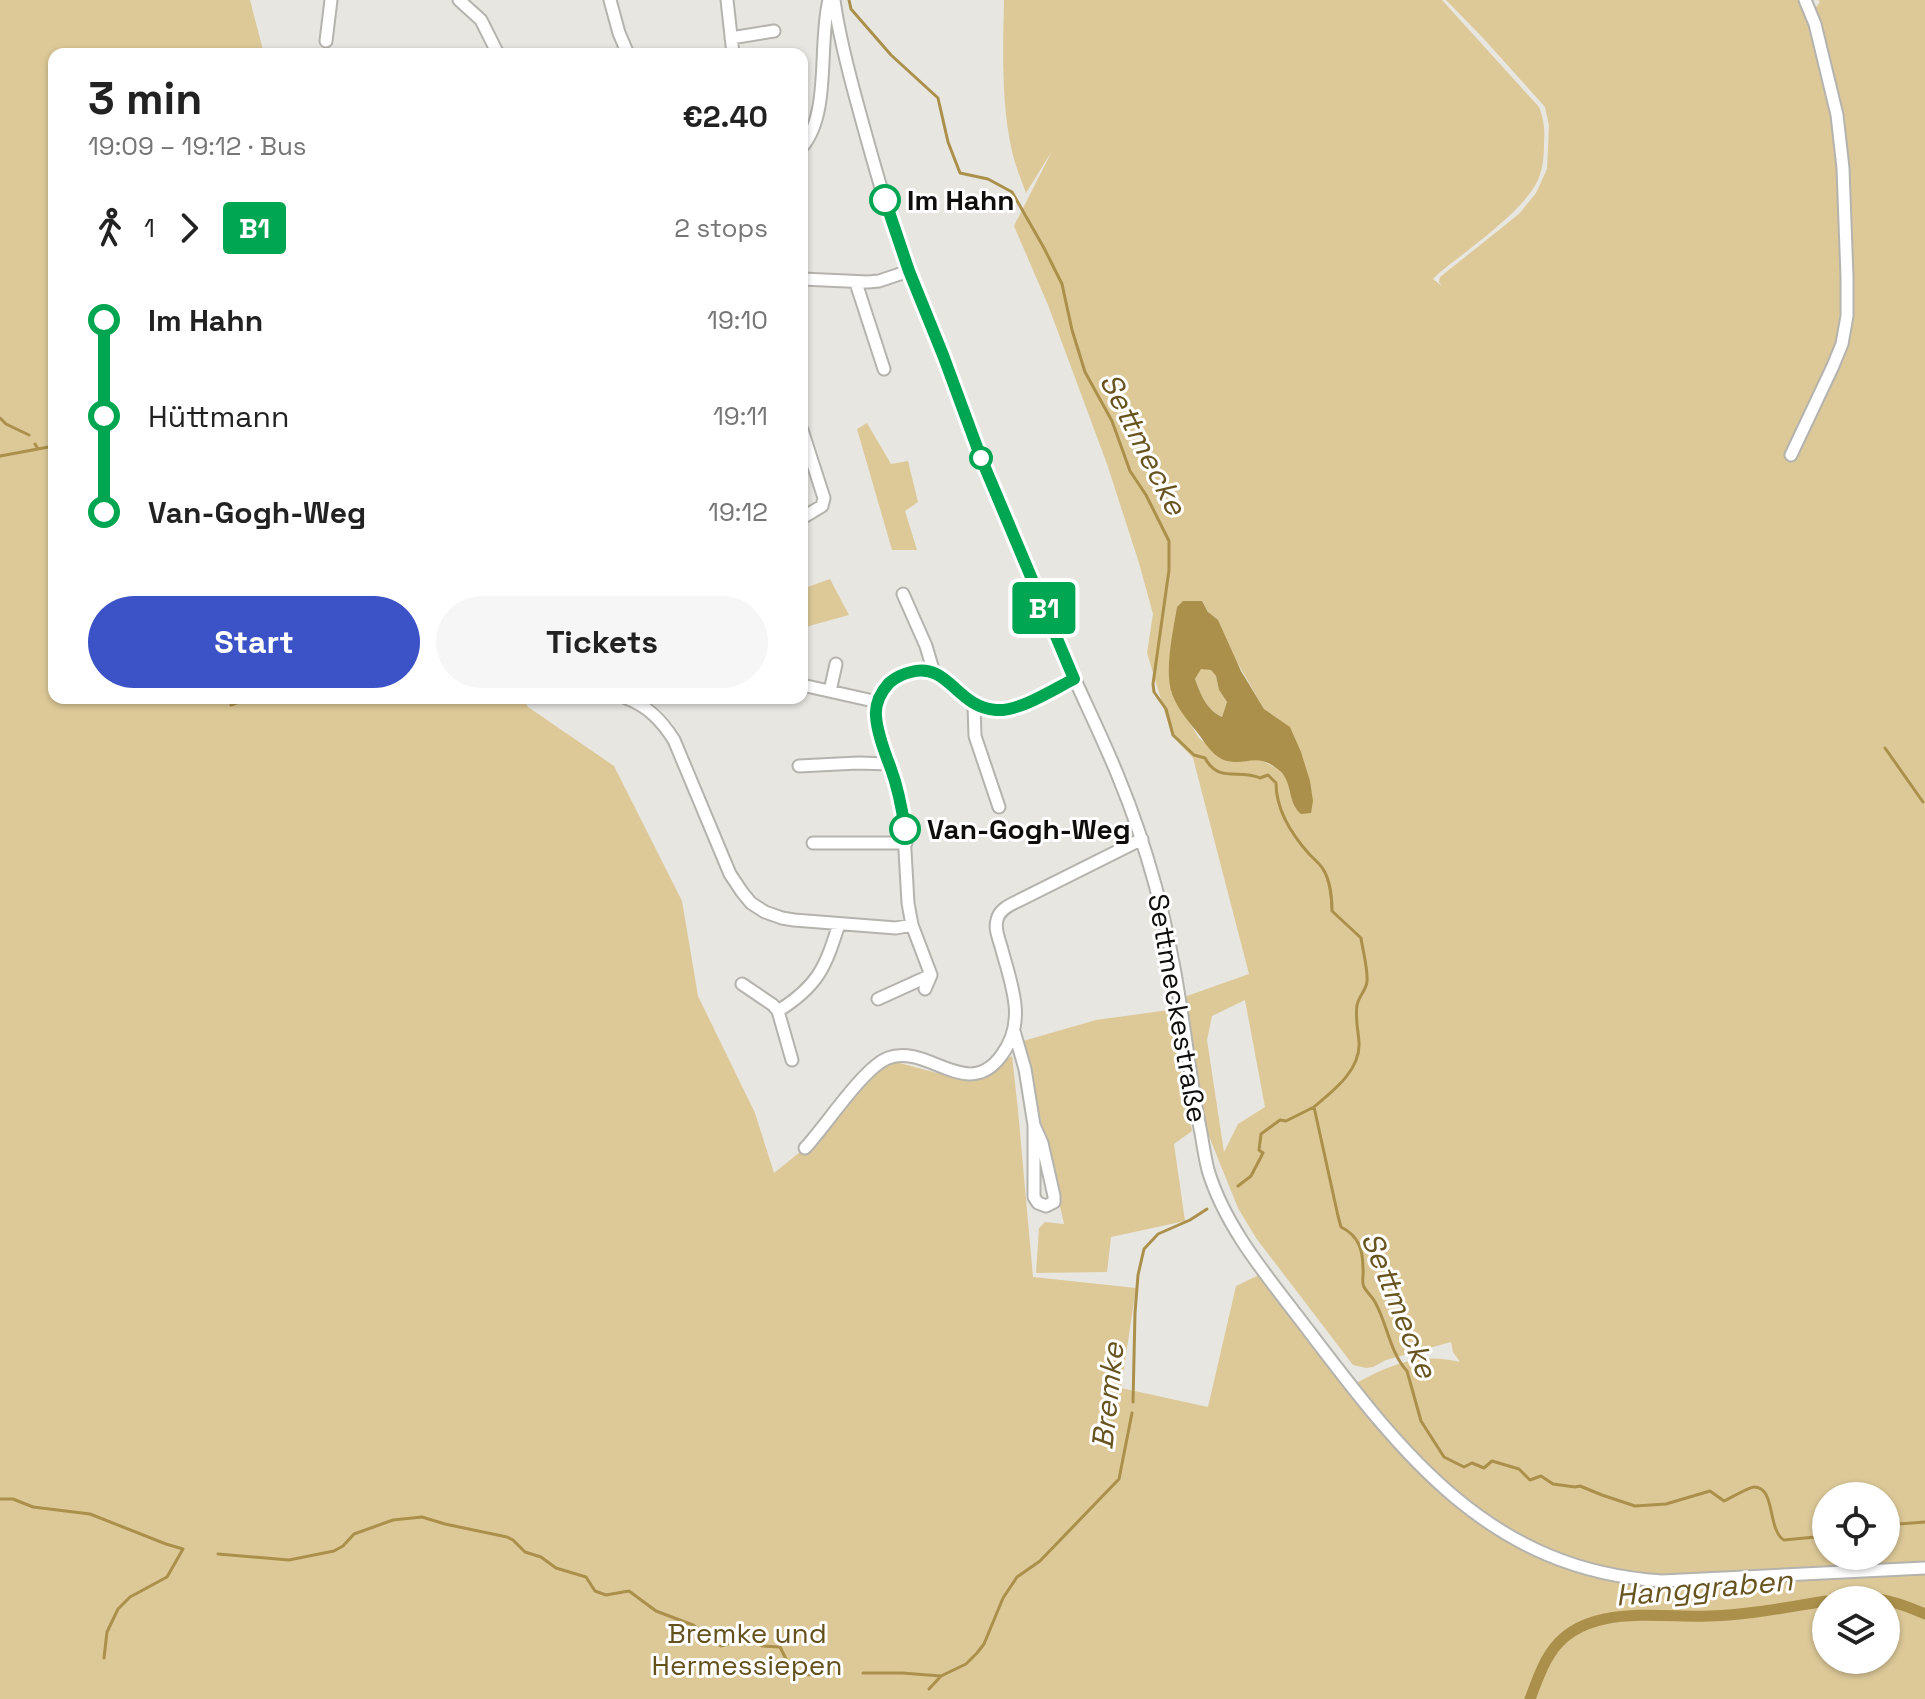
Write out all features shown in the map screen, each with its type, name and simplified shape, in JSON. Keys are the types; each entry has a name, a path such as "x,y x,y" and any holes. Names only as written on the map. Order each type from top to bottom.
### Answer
{"street":[{"path":"326,41 331,0"},
{"path":"459,0 481,20 495,48"},
{"path":"610,0 625,48"},
{"path":"727,0 732,48"},
{"path":"808,139 816,120 824,26 831,0"},
{"name":"Settmeckestraße","path":"831,0 867,140 909,271 981,458 1074,679 1102,736 1142,839 1159,893 1171,947 1208,1170 1220,1200 1257,1261 1388,1431 1428,1473 1478,1516 1518,1542 1565,1563 1601,1573 1662,1581 1925,1568"},
{"path":"1791,455 1842,344 1847,316 1843,168 1837,115 1815,24 1805,0"},
{"path":"731,38 774,31"},
{"path":"808,279 856,283 879,281 909,271"},
{"path":"856,283 884,369"},
{"path":"808,449 824,498 822,506 808,514"},
{"path":"903,594 926,646 934,673"},
{"path":"830,691 836,664"},
{"path":"925,989 931,975 912,925 908,903 905,829 876,717 883,691 898,676 919,670 944,677 974,705 998,711 1040,697 1074,679"},
{"path":"808,686 878,702"},
{"path":"640,704 665,725 674,740 730,874 751,903 782,918 896,928 912,925"},
{"path":"974,705 975,736 999,807"},
{"path":"799,766 889,764"},
{"path":"805,1148 869,1072 886,1059 912,1056 959,1073 974,1075 1000,1058 1011,1042 1015,1006 996,925 1001,911 1142,839"},
{"path":"813,843 906,843"},
{"path":"778,1011 804,993 818,977 839,924"},
{"path":"878,999 931,975"},
{"path":"742,984 778,1011 792,1060"},
{"path":"1014,1030 1025,1069 1034,1125 1034,1197 1046,1206 1054,1202 1054,1196 1042,1143 1034,1125"}],"green space":[{"name":"Bremke und Hermessiepen","path":"0,0 250,0 262,48 48,48 48,704 526,704 614,766 682,901 698,996 755,1113 774,1173 805,1148 868,1080 892,1061 970,1079 1012,1056 1033,1277 1136,1288 1121,1388 1208,1407 1236,1286 1265,1272 1348,1382 1365,1413 1397,1449 1455,1505 1544,1561 1592,1577 1660,1588 1925,1574 1925,1699 0,1699"},
{"path":"1004,0 1442,0 1539,107 1543,120 1544,153 1538,180 1531,192 1508,217 1433,279 1442,286 1440,277 1519,214 1536,193 1547,169 1549,126 1545,107 1446,0 1802,0 1809,16 1820,2 1818,0 1925,0 1925,1564 1900,1565 1900,1482 1812,1482 1812,1569 1667,1576 1603,1568 1560,1556 1495,1522 1458,1494 1400,1436 1356,1383 1382,1370 1419,1359 1460,1362 1451,1342 1386,1360 1373,1367 1353,1365 1256,1238 1238,1208 1198,1109 1184,997 1249,974 1193,758 1172,736 1147,653 1153,614 1139,563 1107,464 1048,305 1014,226 1052,151 1026,193 1008,133","holes":["1202,601 1264,709 1290,728 1290,794 1288,780 1278,769 1259,759 1230,762 1199,738 1171,692","1245,1000 1265,1107 1238,1124 1224,1152 1207,1040 1212,1016"]},
{"path":"867,423 891,464 908,461 918,502 905,511 917,550 892,550 857,429"},
{"path":"830,579 849,615 808,626 808,587"},
{"path":"1201,668 1211,670 1216,676 1219,690 1227,702 1222,717 1208,706 1200,691 1195,679"},
{"path":"1169,1010 1192,1131 1174,1144 1185,1221 1111,1237 1107,1272 1036,1273 1039,1228 1045,1222 1064,1224 1023,1041 1096,1020"}],"shaded area":[{"path":"1183,601 1202,601 1208,612 1218,620 1241,671 1264,709 1290,727 1310,781 1311,813 1301,814 1297,809 1280,771 1258,760 1234,762 1219,757 1208,748 1181,711 1172,694 1169,674 1177,607","holes":["1201,669 1211,670 1227,702 1222,717 1208,706 1195,679"]}],"waterway":[{"name":"Settmecke","path":"849,0 851,9 891,55 938,98 948,142 960,173 988,179 1012,192 1062,284 1085,372 1112,421 1130,471 1169,541 1169,570 1153,684 1154,692 1166,709 1173,735 1194,755 1205,758 1217,771 1260,778 1268,775 1276,783 1286,822 1325,873 1332,911 1361,938 1367,982 1357,1005 1358,1052 1351,1071 1314,1107 1341,1227 1359,1244 1363,1285 1375,1302 1397,1356 1407,1371 1421,1421 1444,1457 1464,1467 1472,1463 1484,1468 1492,1461 1519,1469 1530,1480 1541,1476 1553,1484 1580,1486 1635,1506 1666,1504 1710,1491 1724,1501 1754,1487 1766,1494 1775,1528 1784,1540 1812,1537"},
{"path":"0,418 29,435"},
{"path":"35,444 38,449 48,447"},
{"path":"0,456 38,449"},
{"path":"1885,748 1923,802"},
{"name":"Bremke","path":"1238,1186 1251,1176 1263,1153 1259,1150 1261,1134 1280,1120 1286,1121 1314,1107"},
{"name":"Bremke","path":"1133,1402 1135,1313 1144,1249 1158,1234 1207,1209"},
{"name":"Bremke","path":"929,1689 941,1676 966,1664 977,1653 984,1644 1003,1598 1017,1577 1040,1561 1119,1479 1132,1413"},
{"path":"0,1499 13,1499 33,1507 90,1514 183,1549 167,1577 130,1597 118,1609 107,1632 104,1658"},
{"path":"218,1554 289,1560 334,1551 354,1534 393,1520 422,1517 507,1537 525,1552 541,1557 556,1568 586,1577 595,1591 606,1595 629,1591 656,1611 693,1625 721,1646 744,1635 753,1637 762,1646 780,1647 797,1673 810,1675 823,1666 838,1664"},
{"name":"Settmecke","path":"1900,1524 1925,1522"},
{"name":"Hanggraben","path":"1530,1699 1550,1654 1564,1638 1581,1626 1623,1616 1725,1615 1812,1603"},
{"name":"Hanggraben","path":"1900,1604 1925,1614"},
{"path":"863,1673 941,1676"}],"bus line":[{"name":"B1","path":"885,200 981,458 1074,679 1040,697 998,711 974,705 944,677 927,671 907,673 890,683 878,702 876,717 905,829"}],"place":[{"name":"Im Hahn","path":"885,200"},
{"name":"Van-Gogh-Weg","path":"905,829"}]}
